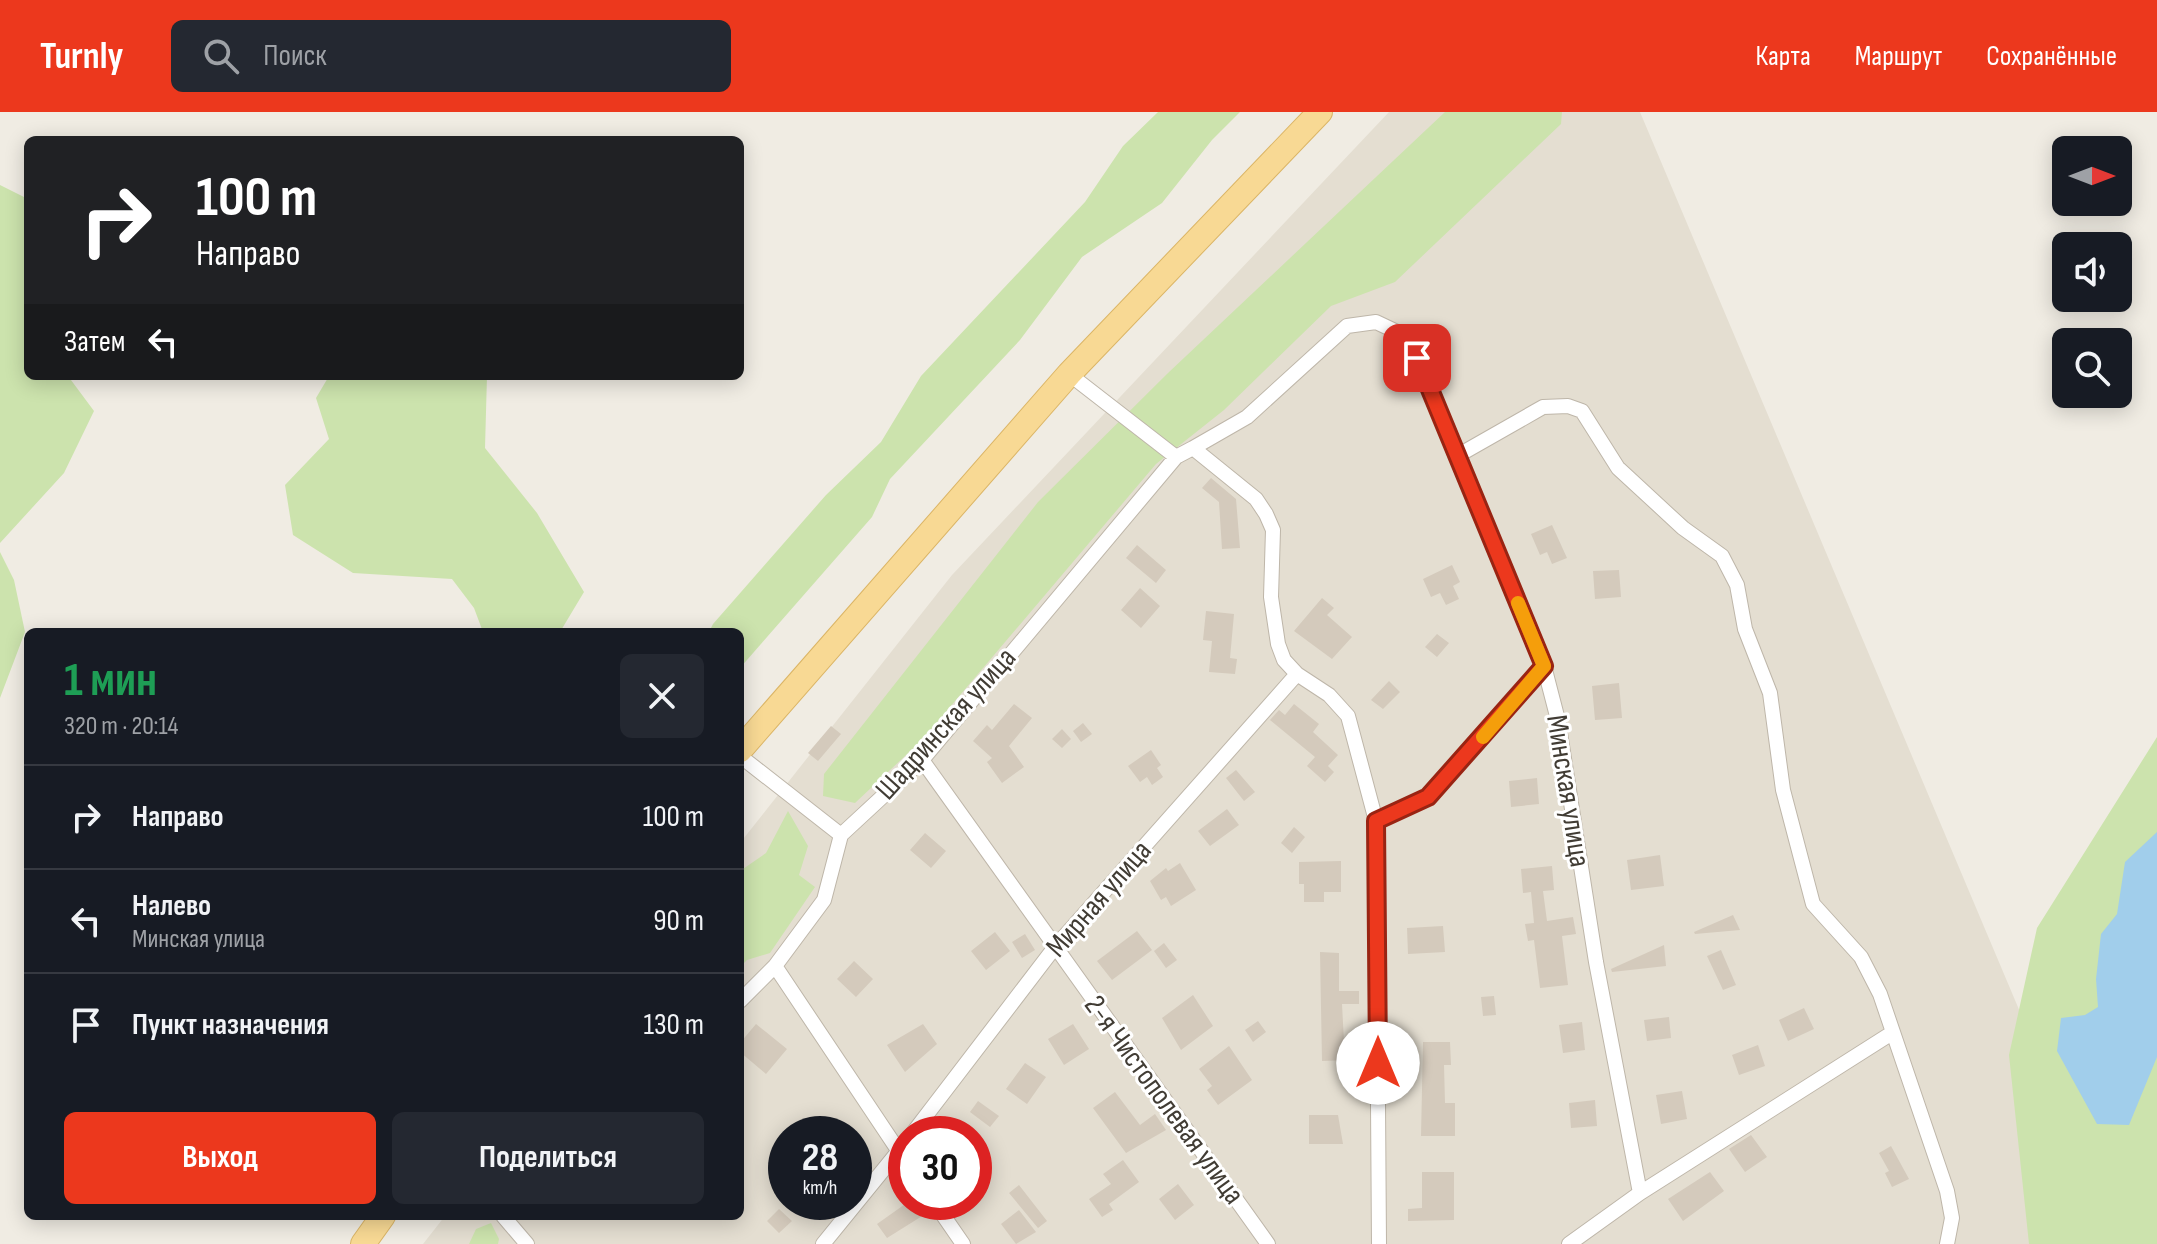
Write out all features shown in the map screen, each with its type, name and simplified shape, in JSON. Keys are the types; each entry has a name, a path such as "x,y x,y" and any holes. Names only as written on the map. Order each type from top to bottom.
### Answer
{"main road":[{"path":"744,748 1069,374 1320,112"},
{"path":"363,1244 380,1220"}],"street":[{"name":"Минская улица","path":"1176,457 1247,417 1347,326 1376,322 1395,331 1417,358 1544,666 1558,720 1596,962 1640,1193"},
{"path":"1069,374 1176,457"},
{"path":"1457,456 1543,407 1568,406 1582,411 1618,468 1683,528 1722,556 1737,585 1745,629 1770,693 1783,790 1813,904 1861,957 1880,994 1947,1191 1952,1218 1948,1242"},
{"path":"1193,448 1256,499 1266,514 1273,530 1271,597 1278,644 1284,660 1297,674 1329,695 1348,716 1376,821 1379,1244"},
{"name":"Шадринская улица","path":"841,835 922,760 1176,457"},
{"path":"1376,821 1428,797 1544,666"},
{"name":"Мирная улица","path":"926,1116 1055,947 1297,674"},
{"path":"744,756 841,835 824,900 775,966 744,997"},
{"name":"2-я Чистополевая улица","path":"922,760 1268,1244"},
{"path":"775,966 888,1129"},
{"path":"1569,1244 1640,1193 1892,1033"},
{"path":"823,1244 888,1170"},
{"path":"946,1220 963,1244"},
{"path":"520,1222 527,1244"}],"shaded area":[{"path":"1389,112 1640,112 2118,1244 423,1244 442,1220 744,1220 744,838 952,575"}],"green space":[{"path":"1158,112 1240,112 1212,140 1162,203 1082,257 1020,340 890,479 872,517 744,663 744,628 711,628 713,624 826,495 881,442 921,376 1085,202 1123,146"},
{"path":"1445,112 1562,112 1561,124 1395,282 1331,306 1224,410 1156,464 922,740 855,803 823,796 824,774 1038,502 1168,373"},
{"path":"0,185 24,197 24,380 71,380 94,411 64,473 0,543"},
{"path":"327,380 487,380 485,448 537,513 584,592 562,628 482,628 474,608 452,579 353,573 293,535 285,485 329,439 316,398"},
{"path":"0,552 14,580 24,628 0,698"},
{"path":"2157,737 2157,1244 2029,1244 2009,1055 2037,928"},
{"path":"788,811 808,846 799,875 815,887 770,953 744,963 744,868 766,853"},
{"path":"491,1223 499,1239 498,1244 469,1244 476,1229"}],"water":[{"path":"2157,832 2157,1057 2129,1125 2097,1124 2057,1051 2061,1018 2085,1015 2098,1007 2096,979 2101,934 2117,914 2125,862"}],"building":[{"path":"1211,478 1236,499 1240,548 1222,549 1219,502 1202,488"},
{"path":"1552,525 1567,558 1552,564 1547,552 1540,555 1531,534"},
{"path":"1137,545 1166,570 1156,583 1126,558"},
{"path":"1452,565 1460,582 1453,586 1459,599 1446,605 1440,593 1431,597 1423,579"},
{"path":"1619,570 1621,597 1595,599 1593,571"},
{"path":"1140,588 1160,606 1141,628 1121,610"},
{"path":"1322,598 1334,608 1327,615 1352,637 1332,659 1294,631"},
{"path":"1206,611 1234,614 1230,658 1237,659 1235,674 1209,672 1212,641 1203,640"},
{"path":"1437,634 1449,643 1437,657 1425,647"},
{"path":"1389,681 1400,692 1383,709 1371,700"},
{"path":"1619,683 1622,718 1595,720 1592,686"},
{"path":"1014,704 1032,718 1009,746 1024,767 1002,783 987,762 992,758 973,741 987,725 992,730"},
{"path":"1294,704 1319,724 1313,732 1338,755 1328,766 1334,772 1325,782 1307,766 1315,757 1270,720 1279,710 1285,715"},
{"path":"1083,723 1092,734 1081,742 1073,731"},
{"path":"831,726 841,734 818,761 808,753"},
{"path":"1062,729 1071,739 1062,748 1052,739"},
{"path":"1151,750 1161,765 1157,768 1163,777 1152,785 1147,777 1140,782 1128,766"},
{"path":"1236,770 1255,792 1244,801 1226,778"},
{"path":"1537,778 1539,804 1511,807 1509,781"},
{"path":"1227,809 1239,825 1210,846 1198,831"},
{"path":"1294,827 1305,837 1292,853 1281,843"},
{"path":"925,833 946,851 931,868 910,850"},
{"path":"1660,855 1664,886 1631,890 1627,860"},
{"path":"1341,861 1341,892 1324,892 1324,902 1304,902 1304,884 1299,884 1299,862"},
{"path":"1180,863 1196,890 1171,906 1166,897 1161,900 1150,881 1166,868 1168,871"},
{"path":"1552,866 1554,890 1543,891 1547,921 1573,917 1576,934 1562,936 1568,985 1540,988 1534,940 1528,941 1525,924 1534,923 1531,892 1523,893 1521,869"},
{"path":"1733,915 1740,930 1694,932"},
{"path":"1443,926 1445,952 1408,954 1407,928"},
{"path":"1137,931 1152,950 1112,980 1097,961"},
{"path":"995,932 1010,951 986,970 971,951"},
{"path":"1025,934 1035,950 1022,958 1012,942"},
{"path":"1164,943 1177,960 1166,968 1154,951"},
{"path":"1664,945 1666,966 1612,972 1611,969"},
{"path":"1721,950 1736,985 1723,990 1707,956"},
{"path":"1320,952 1339,953 1339,991 1359,991 1359,1004 1342,1004 1344,1042 1349,1042 1350,1060 1322,1061"},
{"path":"854,961 873,979 856,997 837,979"},
{"path":"1193,995 1213,1026 1181,1050 1162,1018"},
{"path":"1494,996 1496,1015 1483,1016 1481,997"},
{"path":"1804,1008 1814,1029 1788,1041 1779,1020"},
{"path":"1669,1017 1671,1038 1647,1041 1644,1020"},
{"path":"1258,1021 1266,1032 1253,1042 1245,1030"},
{"path":"1582,1022 1585,1050 1563,1053 1559,1025"},
{"path":"756,1024 787,1049 766,1074 744,1055 744,1038"},
{"path":"923,1024 937,1044 905,1072 887,1045"},
{"path":"1073,1024 1089,1049 1064,1065 1048,1039"},
{"path":"1423,1042 1450,1042 1451,1065 1444,1065 1445,1103 1455,1103 1455,1136 1421,1136"},
{"path":"1758,1045 1765,1066 1739,1075 1732,1055"},
{"path":"1229,1046 1252,1080 1218,1105 1207,1090 1212,1086 1199,1069"},
{"path":"1025,1063 1046,1077 1027,1104 1006,1089"},
{"path":"1682,1091 1687,1119 1661,1124 1656,1095"},
{"path":"1115,1092 1140,1125 1155,1114 1166,1130 1126,1153 1093,1108"},
{"path":"1595,1100 1597,1126 1571,1128 1569,1103"},
{"path":"978,1101 999,1116 992,1125 992,1116 975,1116 970,1112"},
{"path":"1309,1115 1338,1115 1343,1144 1309,1144"},
{"path":"1751,1135 1767,1157 1745,1172 1729,1149"},
{"path":"1891,1146 1909,1179 1892,1187 1885,1173 1889,1171 1879,1153"},
{"path":"1123,1160 1139,1182 1109,1204 1113,1210 1102,1217 1089,1199 1111,1184 1103,1174"},
{"path":"1422,1172 1454,1172 1454,1220 1408,1221 1408,1209 1422,1208"},
{"path":"1710,1172 1724,1191 1683,1221 1668,1199"},
{"path":"1178,1184 1194,1205 1175,1220 1159,1199"},
{"path":"1019,1185 1047,1221 1038,1228 1009,1193"},
{"path":"1019,1210 1036,1232 1016,1244 1001,1224"},
{"path":"888,1216 888,1220 916,1220 887,1238 877,1224"},
{"path":"791,1220 792,1221 779,1233 767,1221"}],"slow traffic":[{"path":"1483,737 1544,666 1518,603"}],"route":[{"path":"1378,1063 1376,821 1402,812 1428,797 1544,666 1417,358"}]}
